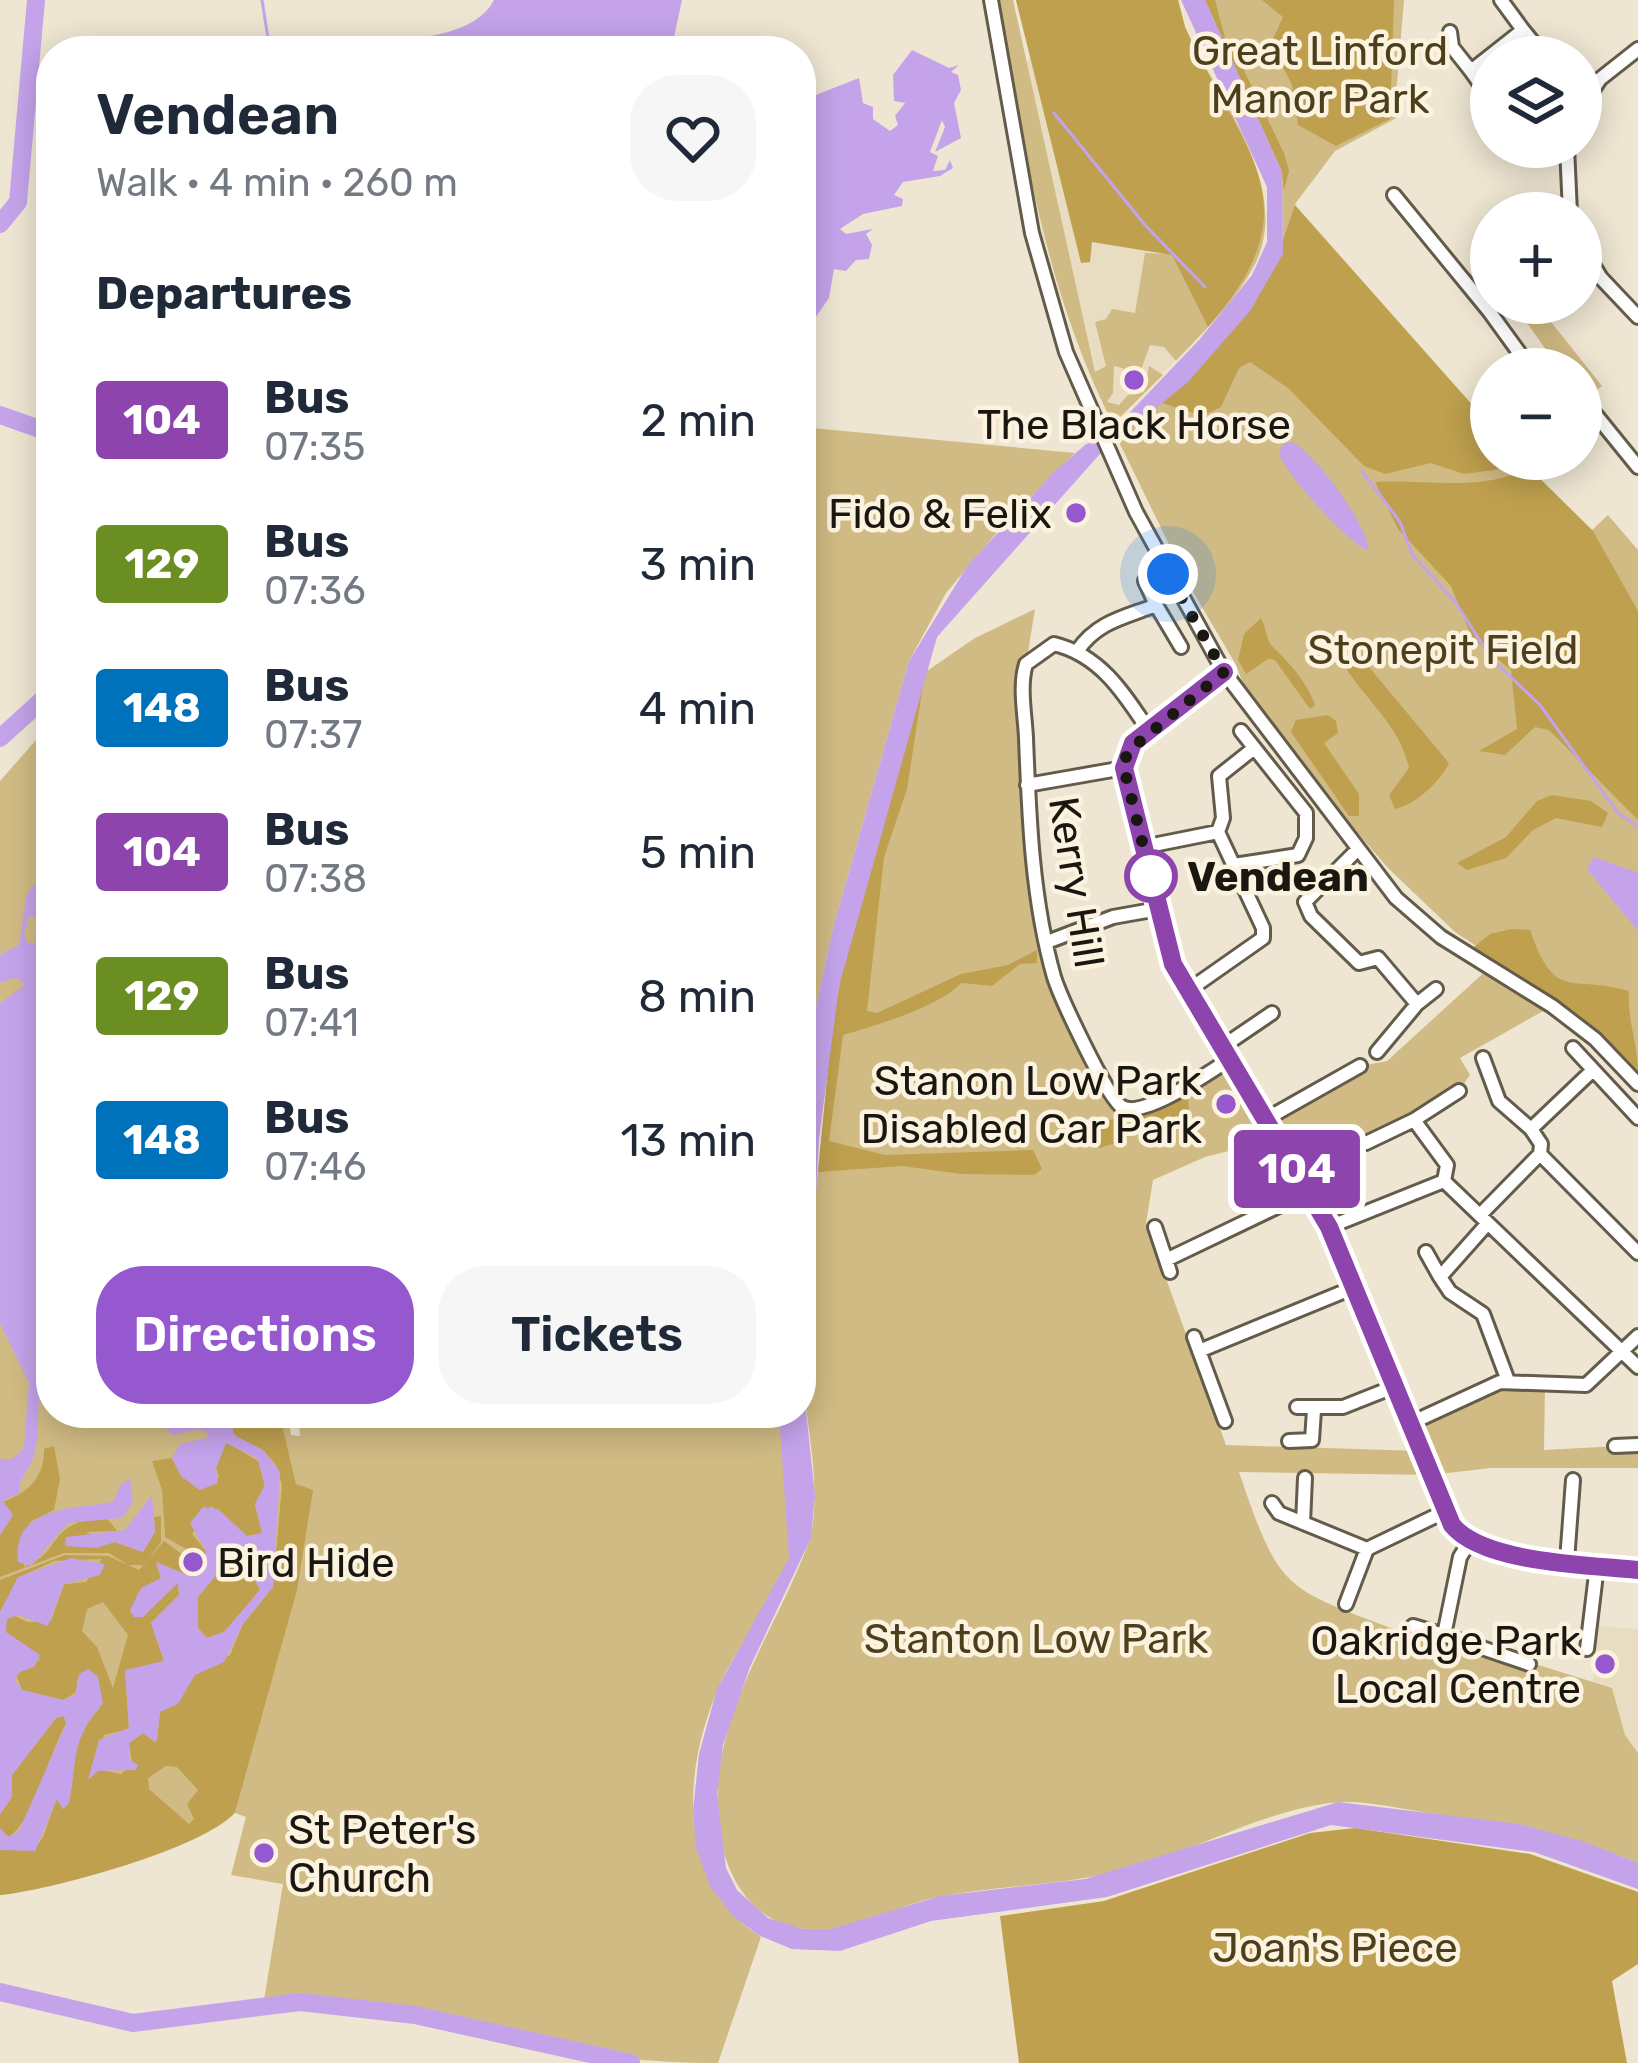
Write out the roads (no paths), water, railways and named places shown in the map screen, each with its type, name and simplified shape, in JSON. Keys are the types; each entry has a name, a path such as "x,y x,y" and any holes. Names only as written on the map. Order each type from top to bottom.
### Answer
{"street":[{"path":"991,0 1037,253 1095,426 1224,672 1396,898 1441,937 1552,1006 1595,1039 1638,1084"},
{"path":"1501,0 1528,36"},
{"path":"1515,36 1523,30"},
{"path":"1450,32 1452,47 1470,70"},
{"path":"1602,80 1638,49"},
{"path":"1394,195 1470,280"},
{"path":"1602,271 1636,312"},
{"path":"1602,423 1638,467"},
{"path":"1145,581 1181,647"},
{"path":"1149,731 1095,660 1078,650 1088,636 1120,615 1156,605"},
{"name":"Kerry Hill","path":"1078,650 1054,644 1026,664 1027,785 1055,982 1091,1061 1120,1106 1129,1109 1169,1097 1226,1053"},
{"path":"1224,672 1127,752 1124,768 1158,909 1186,992 1268,1118 1329,1227 1446,1511 1468,1544 1638,1570"},
{"path":"1234,866 1298,855 1308,827 1306,813 1241,731"},
{"path":"1186,992 1263,938 1263,928 1218,832 1223,818 1219,776 1253,748"},
{"path":"1027,785 1124,768"},
{"path":"1143,847 1218,832"},
{"path":"1358,849 1311,890 1308,911 1359,962 1378,958 1417,1004"},
{"path":"1047,942 1113,917 1158,909"},
{"path":"1377,1052 1417,1004 1436,989"},
{"path":"1226,1053 1272,1013"},
{"path":"1573,1048 1638,1118"},
{"path":"1440,1277 1540,1154 1541,1144 1531,1129 1499,1101 1484,1058"},
{"path":"1268,1118 1360,1066"},
{"path":"1531,1129 1593,1070"},
{"path":"1366,1144 1459,1091"},
{"path":"1414,1120 1447,1165 1444,1181"},
{"path":"1540,1154 1638,1253"},
{"path":"1444,1181 1638,1367"},
{"path":"1329,1227 1444,1181"},
{"path":"1155,1227 1168,1266 1310,1191"},
{"path":"1426,1252 1450,1292 1483,1314 1508,1381"},
{"path":"1225,1421 1196,1344 1355,1287"},
{"path":"1411,1423 1508,1381 1586,1385 1638,1336"},
{"path":"1297,1407 1343,1407 1396,1386"},
{"path":"1289,1441 1312,1441 1315,1410"},
{"path":"1615,1446 1638,1445"},
{"path":"1303,1523 1304,1478"},
{"path":"1567,1561 1573,1480"},
{"path":"1272,1503 1280,1513 1366,1549"},
{"path":"1345,1604 1366,1549 1446,1511"},
{"path":"1444,1635 1460,1557 1468,1544"},
{"path":"1587,1649 1597,1566"},
{"path":"1413,1626 1529,1664"}],"waterway":[{"path":"0,224 18,202 36,0"},
{"path":"262,0 268,36"},
{"path":"1054,113 1145,225 1205,287"},
{"path":"0,415 36,428"},
{"path":"1362,471 1400,522 1412,554 1456,603 1491,658 1540,705 1618,813 1638,827"},
{"path":"0,738 36,706"},
{"path":"0,1992 133,2023 300,2002 415,2015 631,2063"}],"place":[{"name":"The Black Horse","path":"1134,380"},
{"name":"Fido & Felix","path":"1076,513"},
{"name":"Vendean","path":"1151,876"},
{"name":"Stanon Low Park Disabled Car Park","path":"1226,1104"},
{"name":"Bird Hide","path":"193,1562"},
{"name":"Oakridge Park Local Centre","path":"1605,1664"},
{"name":"St Peter's Church","path":"264,1853"}],"park label":[{"name":"Great Linford Manor Park","path":"1320,74"},
{"name":"Stonepit Field","path":"1443,649"},
{"name":"Stanton Low Park","path":"1036,1638"},
{"name":"Joan's Piece","path":"1335,1947"}]}
